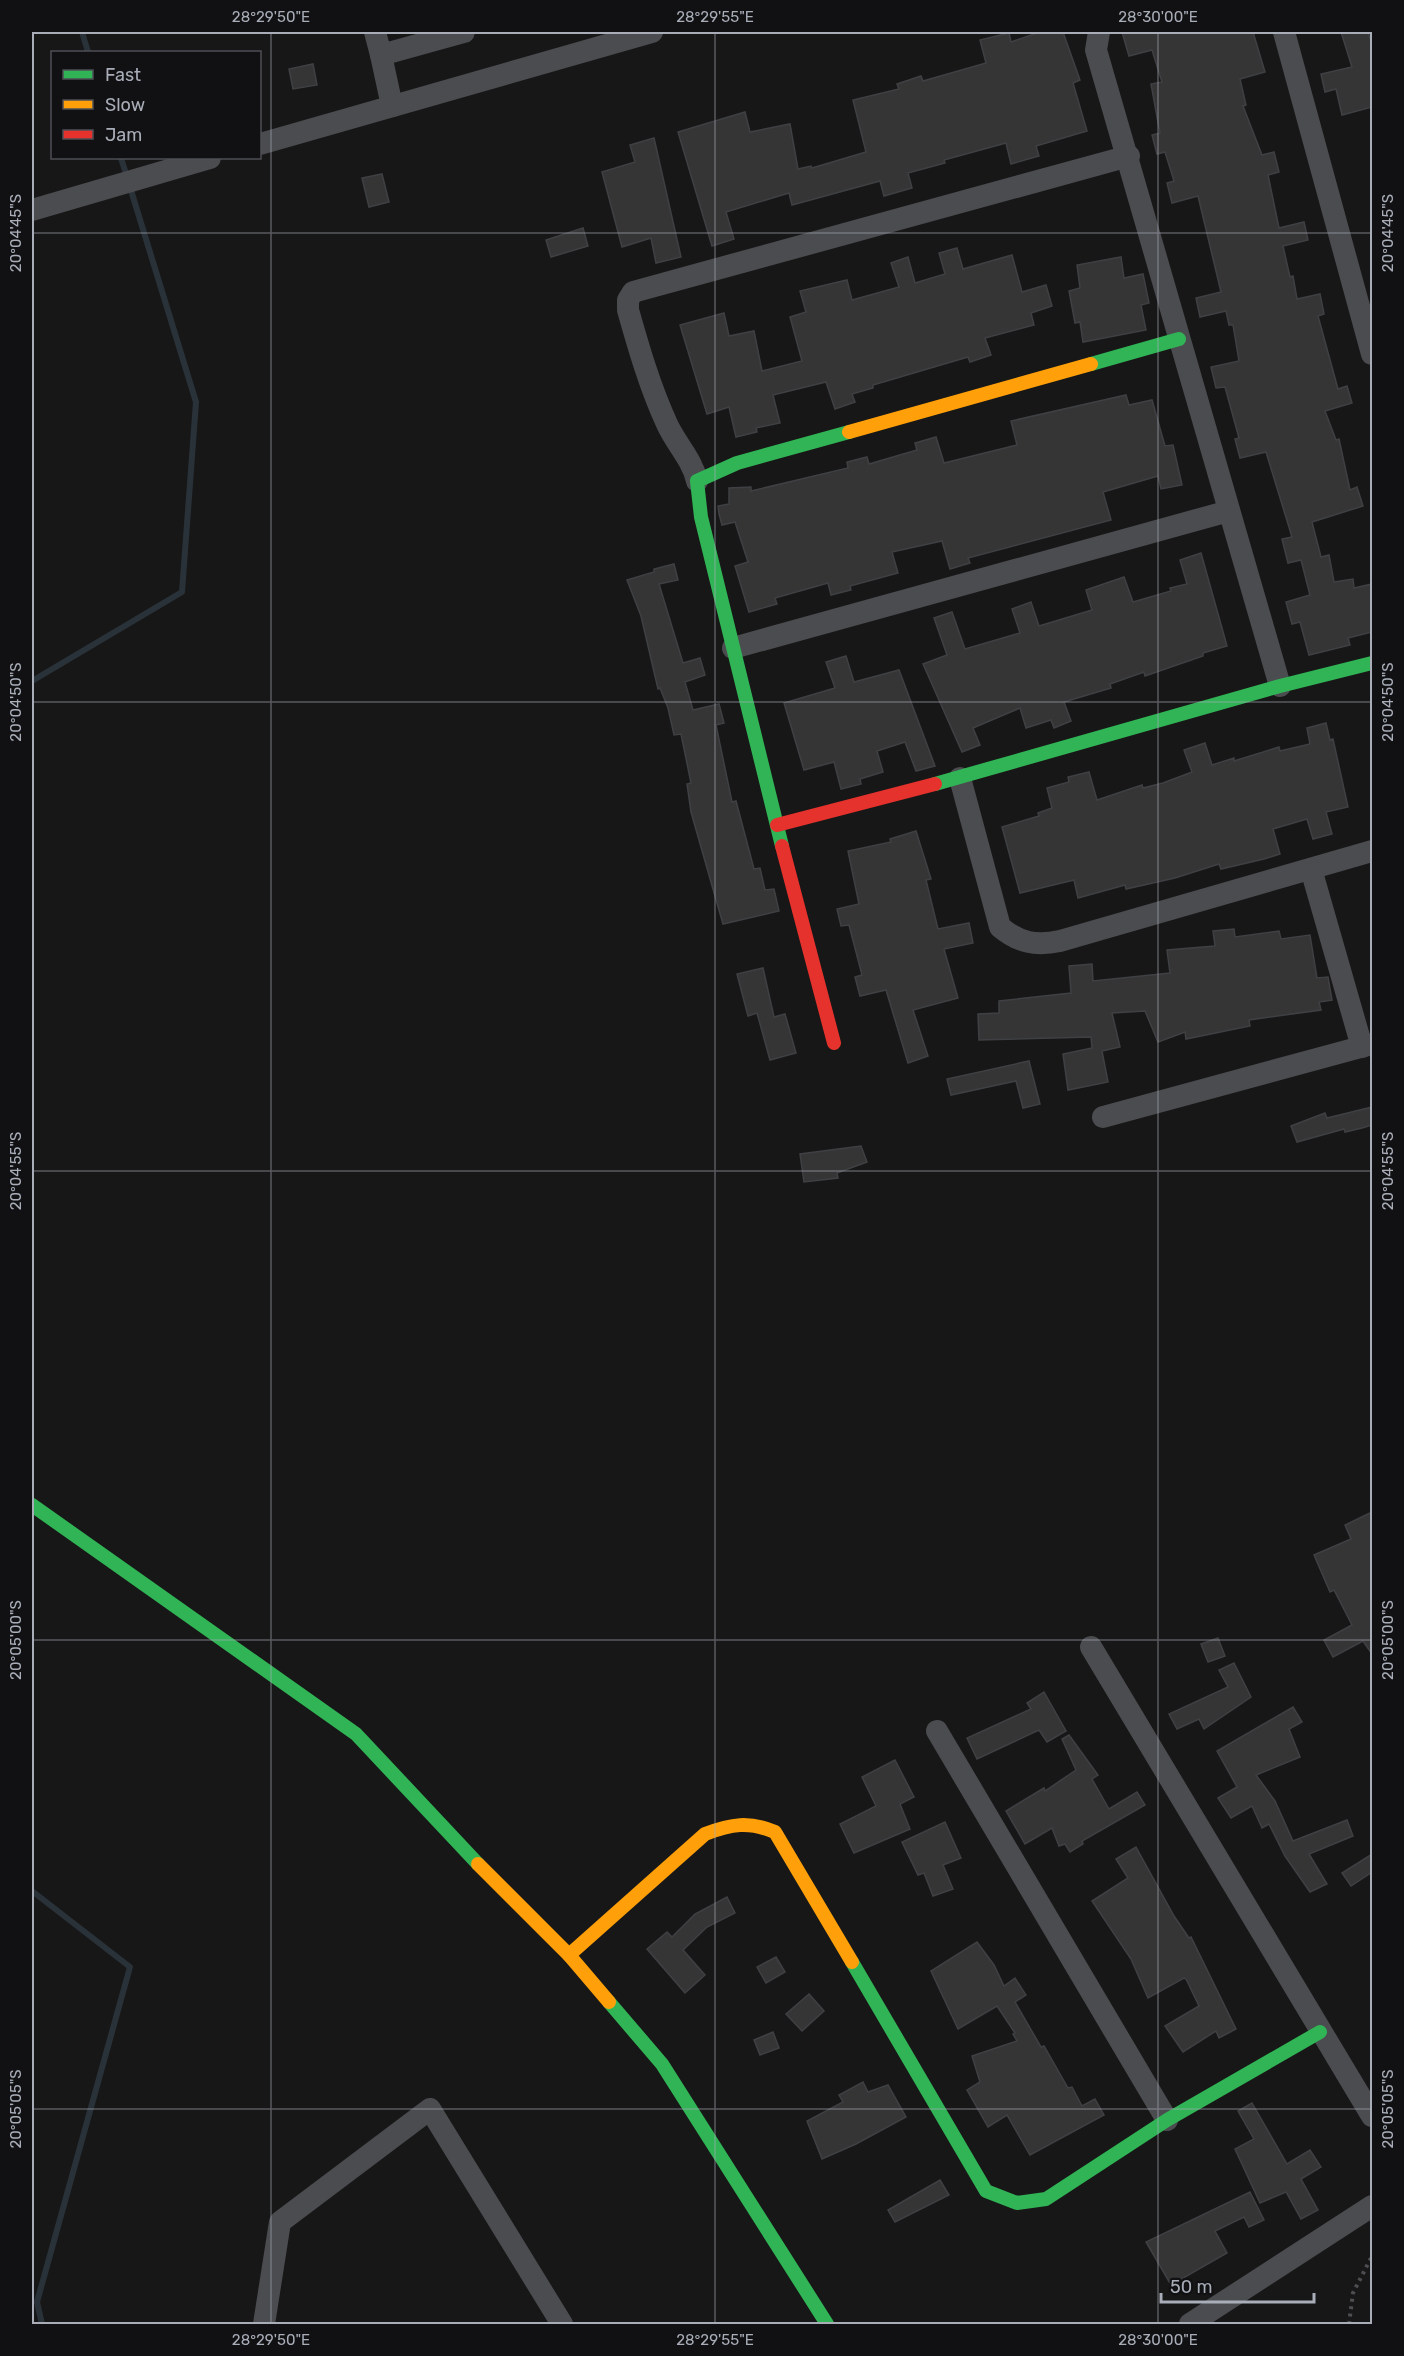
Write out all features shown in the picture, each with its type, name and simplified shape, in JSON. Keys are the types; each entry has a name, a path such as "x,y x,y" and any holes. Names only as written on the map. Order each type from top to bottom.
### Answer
{"street":[{"path":"375,32 392,106"},
{"path":"381,55 464,32"},
{"path":"261,144 652,32"},
{"path":"1100,32 1096,50 1129,156 1179,339 1280,686"},
{"path":"1284,32 1372,354"},
{"path":"834,1043 701,518 694,466 671,432 650,386 628,310 628,300 633,292 1129,156"},
{"path":"32,210 206,159"},
{"path":"697,481 736,464 1179,339"},
{"path":"733,648 1229,511"},
{"path":"777,825 960,778 1280,686 1372,663"},
{"path":"960,778 1000,927 1012,938 1028,943 1041,945 1060,940 1372,851"},
{"path":"1103,1118 1367,1045 1311,869"},
{"path":"32,1505 356,1734 434,1820 569,1955 662,2064 827,2325"},
{"path":"1091,1647 1372,2116"},
{"path":"938,1731 1167,2120"},
{"path":"569,1955 705,1834 729,1824 754,1822 775,1832 986,2191 1017,2203 1046,2199 1167,2120 1320,2032"},
{"path":"264,2325 280,2222 430,2109 562,2325"},
{"path":"1190,2325 1372,2206"}],"path":[{"path":"1349,2325 1353,2293 1372,2256"}],"building":[{"path":"1040,32 1063,32 1080,80 1073,83 1087,131 1036,146 1039,156 1011,164 1006,143 944,160 945,163 908,173 912,188 884,196 880,181 792,205 789,193 726,212 734,239 712,246 678,132 745,112 750,132 790,124 798,169 811,166 812,168 866,152 853,100 899,89 897,84 921,76 923,81 986,63 980,40 1009,33 1011,42"},
{"path":"1122,32 1253,32 1265,72 1240,79 1246,105 1243,106 1262,155 1274,152 1279,172 1268,175 1279,228 1304,222 1308,240 1283,246 1290,277 1293,276 1297,299 1320,294 1324,314 1318,316 1338,389 1347,386 1352,403 1325,411 1336,440 1339,439 1350,490 1357,487 1363,506 1312,522 1321,557 1329,555 1334,582 1353,579 1354,588 1372,584 1372,632 1348,638 1350,645 1309,655 1300,622 1292,624 1286,602 1310,595 1301,560 1288,563 1282,539 1292,537 1266,452 1240,458 1235,439 1239,438 1225,387 1216,388 1211,367 1239,361 1233,325 1229,325 1226,311 1200,317 1196,298 1221,292 1198,196 1172,203 1167,183 1174,181 1165,152 1157,154 1152,135 1160,133 1151,84 1162,82 1152,50 1129,56"},
{"path":"1341,32 1368,32 1372,45 1372,107 1342,115 1336,89 1325,92 1321,74 1352,67"},
{"path":"313,64 317,85 293,89 289,69"},
{"path":"654,138 681,257 656,263 651,238 622,247 602,172 635,162 630,145"},
{"path":"382,174 389,202 369,207 362,178"},
{"path":"583,228 588,246 551,257 546,240"},
{"path":"957,248 963,269 1012,255 1022,292 1046,285 1052,306 1031,313 1034,325 985,338 991,355 970,362 968,357 873,385 873,388 852,394 855,402 835,409 826,382 773,395 780,423 756,428 757,432 736,437 729,407 707,414 680,325 724,313 729,336 754,331 762,371 802,361 790,317 806,312 800,291 847,280 852,300 899,287 891,263 908,257 915,283 945,274 939,253"},
{"path":"1121,257 1124,278 1143,274 1149,303 1141,305 1146,330 1083,342 1080,322 1075,323 1069,291 1080,288 1077,265"},
{"path":"1126,395 1129,405 1152,400 1165,446 1173,445 1182,485 1161,489 1158,476 1103,492 1111,520 968,558 970,563 950,569 942,541 892,552 898,573 850,586 851,590 831,595 828,583 775,598 777,604 749,612 735,566 748,562 735,522 722,525 719,514 718,506 729,504 729,488 751,487 751,491 848,468 847,462 867,457 869,464 917,450 915,443 936,437 944,463 1017,445 1011,421"},
{"path":"1201,553 1227,646 1145,676 1144,672 1110,684 1111,688 1064,702 1071,721 1054,728 1051,720 1026,728 1020,708 973,728 980,745 962,752 923,664 947,655 934,618 952,612 965,649 1020,633 1012,609 1031,602 1039,626 1092,610 1086,590 1124,577 1133,602 1171,591 1170,588 1187,584 1180,560"},
{"path":"674,564 678,580 659,584 683,663 700,658 705,675 685,682 693,710 719,704 724,723 716,725 732,802 736,801 754,869 760,868 765,890 774,889 779,911 723,924 691,812 687,784 691,783 681,734 674,735 668,708 660,688 658,689 641,616 627,580"},
{"path":"846,656 854,682 899,670 935,766 916,771 905,742 877,751 883,772 860,779 861,784 841,789 834,762 804,770 784,703 835,688 826,662"},
{"path":"1326,723 1330,740 1333,739 1348,807 1326,812 1332,834 1313,839 1307,819 1273,829 1280,854 1264,859 1221,869 1219,864 1175,878 1126,889 1125,885 1078,898 1074,880 1020,893 1002,827 1039,816 1038,813 1052,808 1047,788 1069,782 1068,777 1089,772 1097,800 1142,785 1143,788 1163,783 1192,772 1184,750 1205,743 1212,765 1234,758 1234,761 1279,747 1280,751 1310,744 1307,728"},
{"path":"916,831 931,879 926,880 938,929 969,923 973,943 944,949 958,998 913,1010 928,1056 908,1063 886,990 860,996 855,977 862,975 849,925 841,926 837,909 859,904 848,851 891,842 890,839"},
{"path":"1234,929 1235,937 1279,931 1281,939 1310,935 1317,978 1328,977 1332,1000 1319,1002 1321,1010 1249,1020 1250,1026 1186,1039 1185,1032 1158,1042 1145,1011 1112,1013 1120,1047 1102,1051 1108,1082 1068,1090 1063,1054 1092,1048 1091,1037 979,1040 978,1014 999,1013 999,1001 1071,993 1069,966 1092,964 1093,981 1170,973 1167,950 1215,946 1213,931"},
{"path":"763,968 774,1017 785,1014 796,1053 770,1060 757,1013 748,1016 737,974"},
{"path":"1029,1061 1040,1104 1023,1108 1016,1081 951,1095 947,1079"},
{"path":"1372,1107 1372,1125 1345,1132 1344,1129 1297,1142 1291,1126 1325,1113 1327,1118"},
{"path":"861,1146 867,1162 837,1173 838,1178 804,1182 800,1154"},
{"path":"1372,1512 1372,1654 1363,1641 1333,1657 1324,1640 1352,1625 1334,1590 1330,1592 1314,1555 1351,1539 1345,1525"},
{"path":"1218,1638 1225,1656 1208,1662 1201,1644"},
{"path":"1234,1663 1251,1697 1204,1729 1199,1719 1177,1729 1169,1714 1228,1687 1219,1670"},
{"path":"1044,1692 1066,1731 1047,1742 1039,1730 977,1759 967,1738 1031,1709 1027,1703"},
{"path":"1293,1707 1302,1722 1289,1729 1300,1757 1256,1775 1275,1801 1293,1841 1347,1820 1353,1836 1309,1854 1327,1884 1310,1892 1285,1856 1269,1824 1262,1828 1252,1806 1231,1818 1218,1798 1237,1787 1217,1751"},
{"path":"1069,1735 1098,1775 1092,1779 1109,1809 1137,1792 1145,1805 1082,1841 1083,1844 1070,1852 1065,1844 1059,1846 1052,1828 1025,1844 1006,1811 1044,1788 1045,1791 1076,1770 1062,1739"},
{"path":"895,1760 914,1797 900,1804 910,1829 854,1853 840,1824 876,1806 862,1777"},
{"path":"945,1822 961,1858 943,1865 953,1889 933,1896 924,1873 918,1875 902,1842"},
{"path":"1136,1847 1174,1916 1189,1938 1191,1937 1236,2029 1219,2038 1216,2031 1183,2052 1165,2026 1199,2006 1186,1979 1148,1998 1131,1959 1092,1901 1128,1878 1116,1859"},
{"path":"1372,1854 1372,1872 1351,1886 1342,1873"},
{"path":"727,1897 735,1913 707,1927 683,1950 705,1975 685,1993 647,1949 667,1932 672,1937 695,1914"},
{"path":"977,1942 994,1965 1004,1986 1015,1978 1026,1995 1015,2002 1068,2088 1072,2087 1082,2106 1095,2099 1104,2115 1030,2155 1007,2115 988,2127 967,2090 980,2082 972,2056 1017,2041 1013,2034 1015,2033 997,2006 958,2029 931,1971"},
{"path":"776,1957 785,1972 766,1983 757,1967"},
{"path":"809,1994 824,2011 802,2031 786,2014"},
{"path":"773,2032 779,2048 760,2055 754,2040"},
{"path":"863,2082 868,2092 888,2085 906,2117 822,2159 807,2121 843,2102 839,2095"},
{"path":"1252,2103 1287,2164 1310,2150 1321,2167 1301,2179 1318,2210 1301,2219 1286,2192 1260,2203 1235,2149 1254,2139 1238,2111"},
{"path":"940,2180 949,2195 895,2222 888,2210"},
{"path":"1250,2192 1264,2220 1249,2227 1244,2217 1215,2231 1227,2253 1171,2285 1146,2242"}],"waterway":[{"path":"82,32 88,51"},
{"path":"121,159 127,177"},
{"path":"32,681 182,592 196,402 130,187"},
{"path":"32,1891 130,1967 37,2302 42,2324"}],"traffic: fast":[{"path":"1091,364 1179,339"},
{"path":"782,846 701,517 697,481 737,463 849,432"},
{"path":"935,784 1280,686 1372,663"},
{"path":"32,1505 356,1734 478,1864"},
{"path":"852,1962 986,2191 1017,2203 1046,2199 1167,2120 1320,2032"},
{"path":"609,2002 662,2064 827,2324"}],"traffic: slow":[{"path":"849,432 1091,364"},
{"path":"569,1955 705,1834 732,1826 748,1825 775,1832 852,1962"},
{"path":"478,1864 569,1955 609,2002"}],"traffic: jam":[{"path":"777,825 935,784"},
{"path":"782,846 834,1043"}]}
